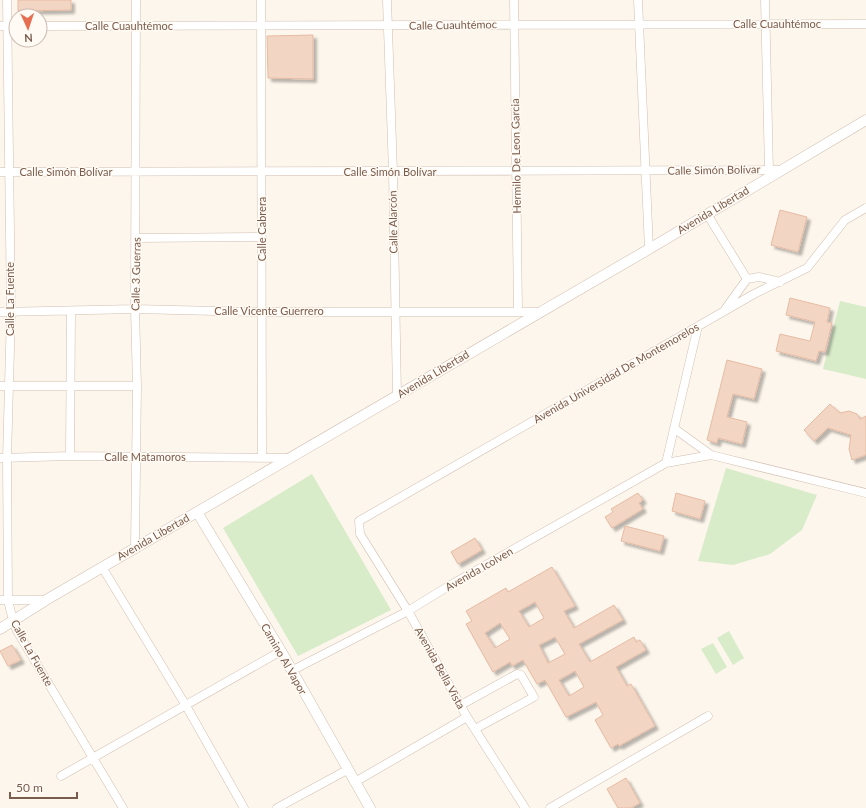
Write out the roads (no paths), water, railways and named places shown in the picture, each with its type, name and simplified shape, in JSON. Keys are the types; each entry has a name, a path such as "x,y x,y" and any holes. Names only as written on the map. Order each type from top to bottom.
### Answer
{"street":[{"name":"Calle La Fuente","path":"7,0 4,26 4,172 11,312 9,386 4,458 4,600 13,621 123,808"},
{"name":"Calle 3 Guerras","path":"135,548 137,386 135,309 137,172 136,0"},
{"name":"Calle Cabrera","path":"261,0 262,458"},
{"name":"Calle Alarcón","path":"387,0 393,172 397,396"},
{"name":"Hermilo De Leon Garcia","path":"514,0 518,311"},
{"path":"638,0 649,249"},
{"path":"765,0 769,170"},
{"name":"Calle Cuauhtémoc","path":"48,26 866,24"},
{"name":"Avenida Libertad","path":"0,629 102,567 649,249 866,120"},
{"name":"Calle Simón Bolívar","path":"4,172 780,170"},
{"name":"Avenida Universidad De Montemorelos","path":"358,527 359,521 363,518 756,293 807,268 845,220 866,208"},
{"path":"707,214 745,282 756,293"},
{"path":"136,238 262,237"},
{"path":"723,312 745,282 758,278 780,282"},
{"path":"756,293 758,278"},
{"name":"Calle Vicente Guerrero","path":"0,312 135,309 261,312 539,312"},
{"path":"70,456 71,311"},
{"path":"666,463 698,326"},
{"path":"0,386 137,386"},
{"path":"675,429 711,455 866,492"},
{"name":"Avenida Icolven","path":"292,671 408,611 447,587 666,463 711,455"},
{"name":"Calle Matamoros","path":"4,458 135,456 290,458"},
{"name":"Camino Al Vapor","path":"197,512 292,671 370,808"},
{"name":"Avenida Bella Vista","path":"358,527 360,534 408,611 467,717 525,808"},
{"path":"102,567 185,704 244,808"},
{"path":"4,600 46,600"},
{"path":"61,776 280,651"},
{"path":"461,705 517,674 521,675 534,697 475,729"},
{"path":"550,808 708,716"},
{"path":"355,782 467,717"},
{"path":"277,808 347,770"}]}
